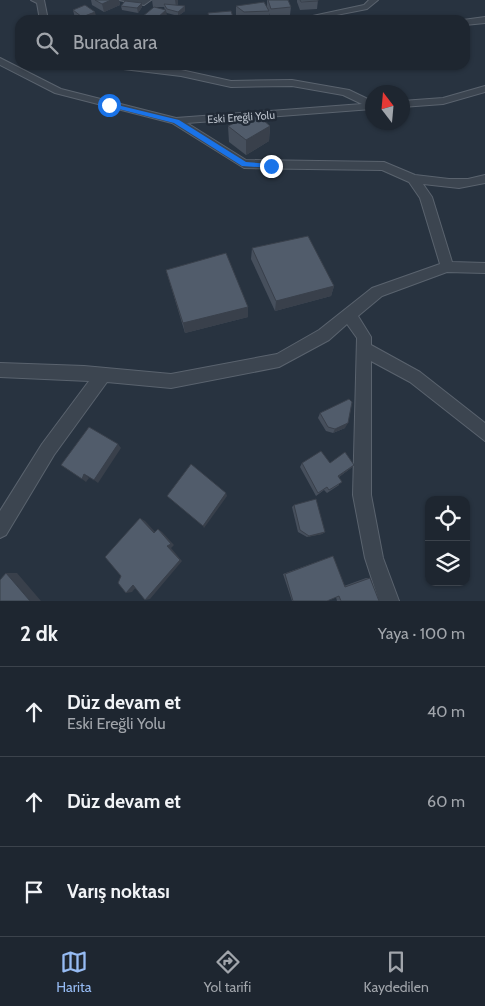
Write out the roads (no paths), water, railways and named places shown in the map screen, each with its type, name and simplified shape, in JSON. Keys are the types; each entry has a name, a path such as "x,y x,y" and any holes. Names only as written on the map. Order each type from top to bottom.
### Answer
{"street":[{"path":"36,0 40,2 43,15"},
{"path":"123,0 144,3 147,0"},
{"path":"327,15 367,8 374,0"},
{"path":"470,22 485,20"},
{"name":"Eski Ereğli Yolu","path":"0,61 28,78 58,91 176,121 365,107"},
{"path":"156,70 181,73 231,84 292,83 346,92 365,102"},
{"path":"410,103 443,101 485,89"},
{"path":"176,121 244,164 384,166 413,179 455,184 477,182 485,179"},
{"path":"413,179 426,198 447,267"},
{"path":"0,370 103,375 171,381 279,360 324,335 377,292 447,267 485,268"},
{"path":"349,315 364,338 362,495 374,558 389,601"},
{"path":"364,349 415,377 485,433"},
{"path":"0,529 32,472 77,406 103,375"}]}
